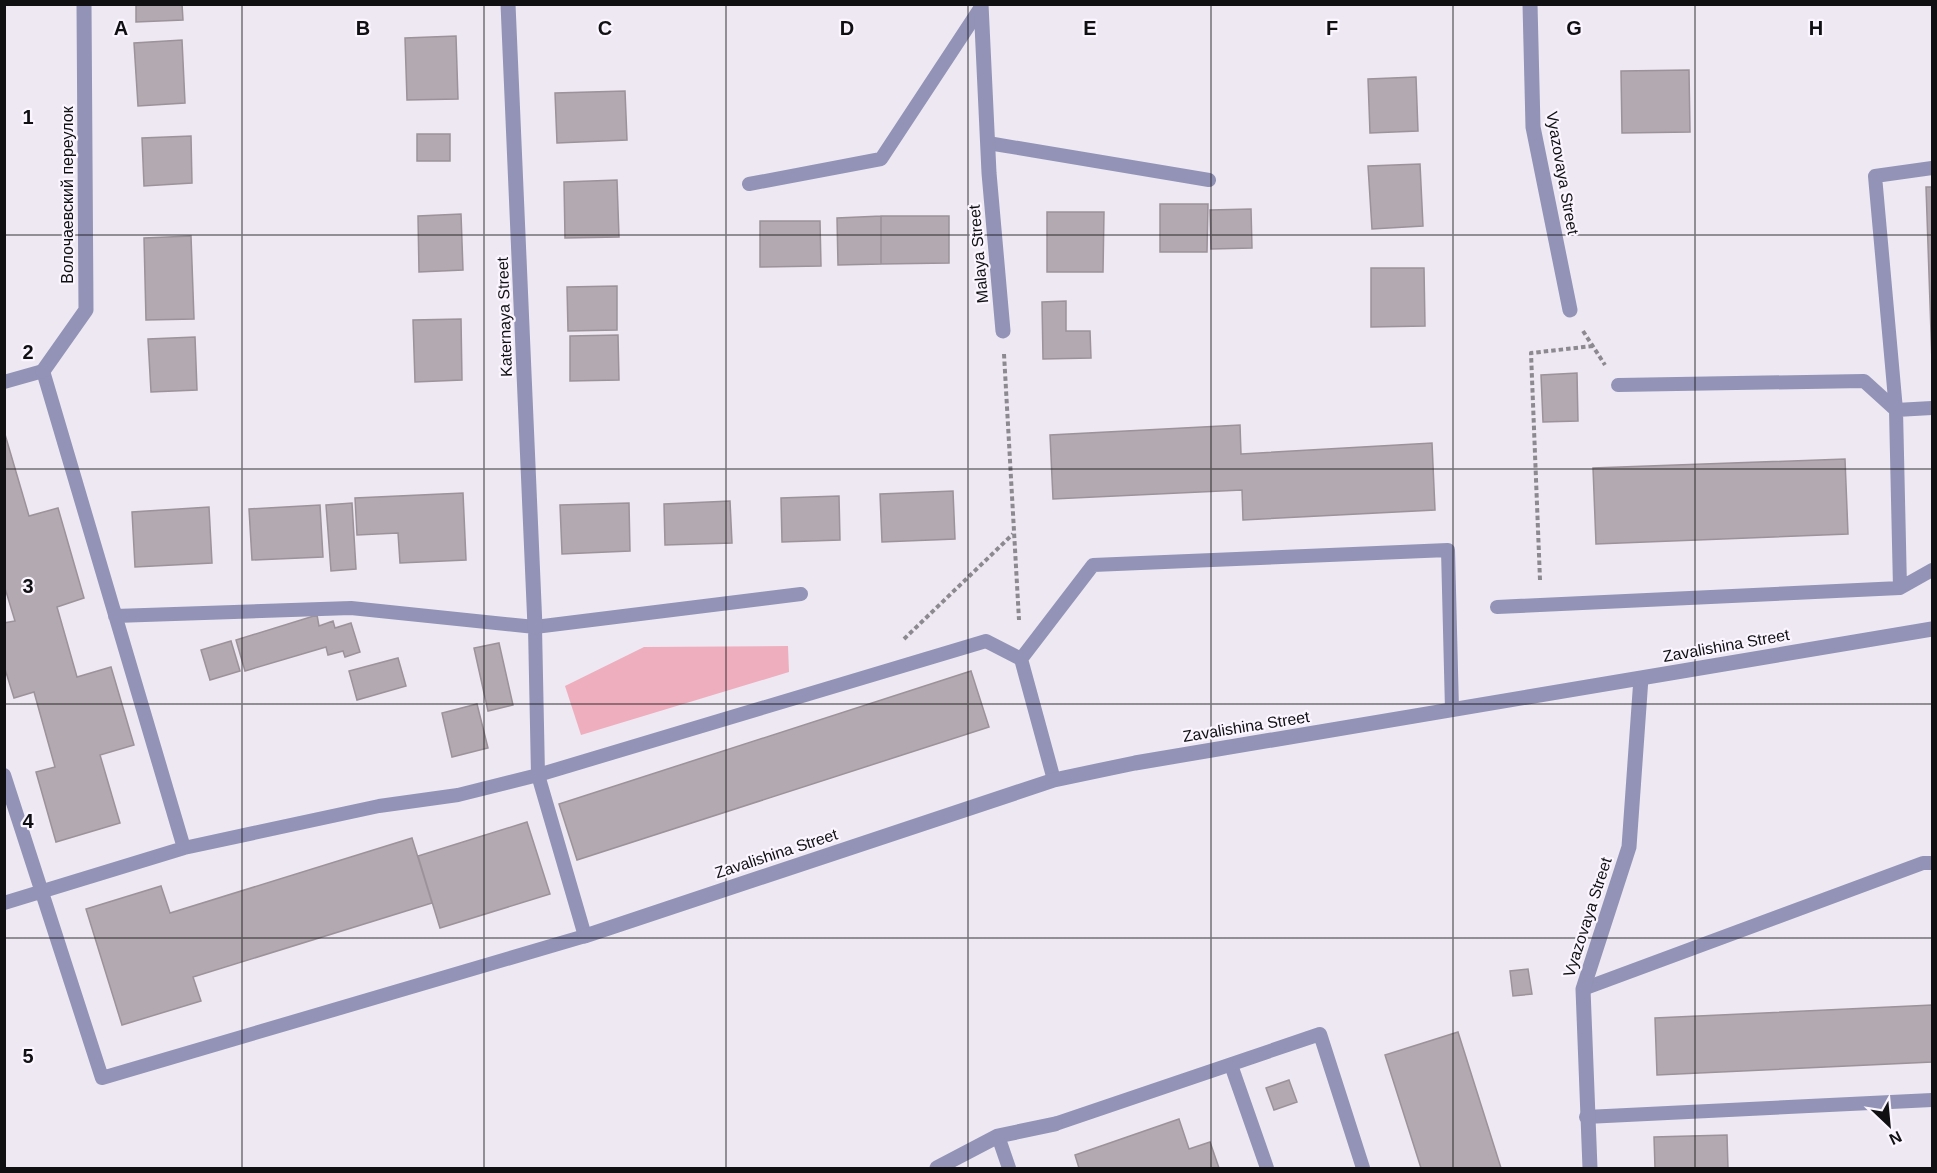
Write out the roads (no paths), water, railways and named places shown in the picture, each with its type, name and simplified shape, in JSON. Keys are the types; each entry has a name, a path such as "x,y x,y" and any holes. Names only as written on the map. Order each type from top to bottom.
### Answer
{"street":[{"name":"Волочаевский переулок","path":"43,370 86,310 84,4"},
{"name":"Katernaya Street","path":"508,4 535,627"},
{"name":"Vyazovaya Street","path":"1530,4 1533,127 1570,310"},
{"name":"Malaya Street","path":"981,6 989,173 1003,331"},
{"name":"Zavalishina Street","path":"585,936 1054,780 1135,763 1932,629"},
{"name":"Vyazovaya Street","path":"1590,1168 1586,1117 1583,989 1629,847 1641,678"},
{"path":"937,1168 998,1136 1055,1124"}],"lane":[{"path":"749,184 881,159 981,6"},
{"path":"988,143 1209,180"},
{"path":"1900,588 1896,410 1875,176 1932,168"},
{"path":"4,382 43,370 184,848"},
{"path":"1618,386 1864,381 1896,410 1932,408"},
{"path":"1021,659 1092,566 1448,550 1452,710"},
{"path":"1497,607 1900,588 1932,570"},
{"path":"115,616 351,608 535,627 801,594"},
{"path":"4,776 102,1078 585,936 538,775 535,627"},
{"path":"4,903 184,848 379,806 458,795 538,775 986,641 1021,659 1054,780"},
{"path":"1583,989 1923,863 1932,863"},
{"path":"1055,1124 1320,1034 1363,1168"},
{"path":"1232,1065 1267,1168"},
{"path":"1586,1117 1932,1100"},
{"path":"998,1136 1009,1168"}]}
